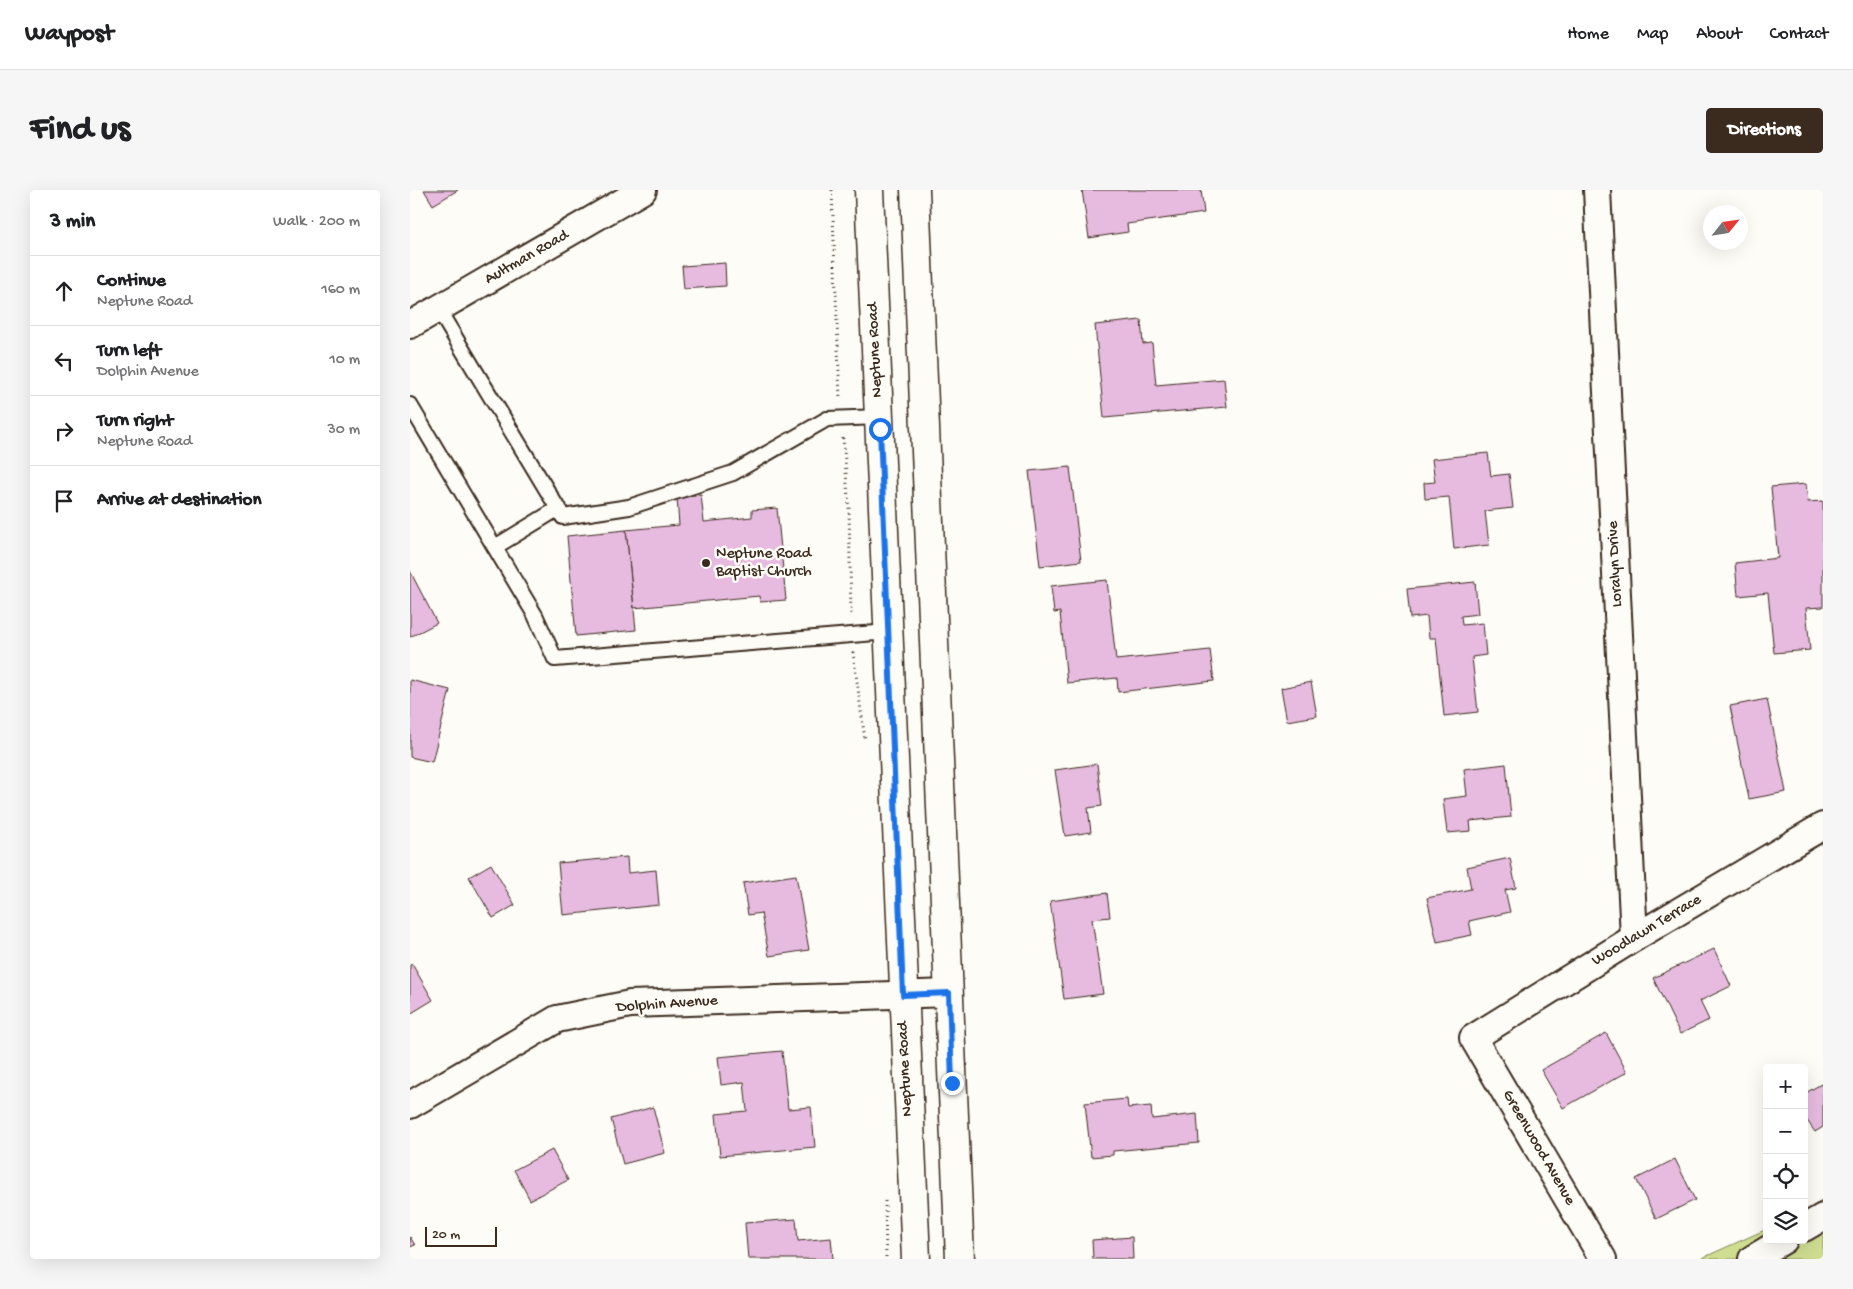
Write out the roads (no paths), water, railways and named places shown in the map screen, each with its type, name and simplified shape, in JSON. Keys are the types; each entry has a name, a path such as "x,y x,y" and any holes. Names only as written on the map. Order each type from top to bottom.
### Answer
{"main road":[{"name":"Neptune Road","path":"869,190 916,1259"},
{"path":"915,190 960,1259"}],"street":[{"name":"Aultman Road","path":"410,325 643,190"},
{"name":"Loralyn Drive","path":"1597,190 1634,938"},
{"name":"Woodlawn Terrace","path":"1473,1038 1634,938 1823,826"},
{"name":"Dolphin Avenue","path":"410,1105 557,1019 630,1004 949,993"},
{"name":"Greenwood Avenue","path":"1473,1038 1603,1259"},
{"path":"1808,1226 1823,1217"},
{"path":"1752,1259 1777,1244"}],"lane":[{"path":"438,309 563,517 629,507 733,473 827,419 880,417"},
{"path":"410,405 536,615 556,659 888,632"},
{"path":"495,547 559,508"}],"place":[{"name":"Neptune Road Baptist Church","path":"706,563"}]}
